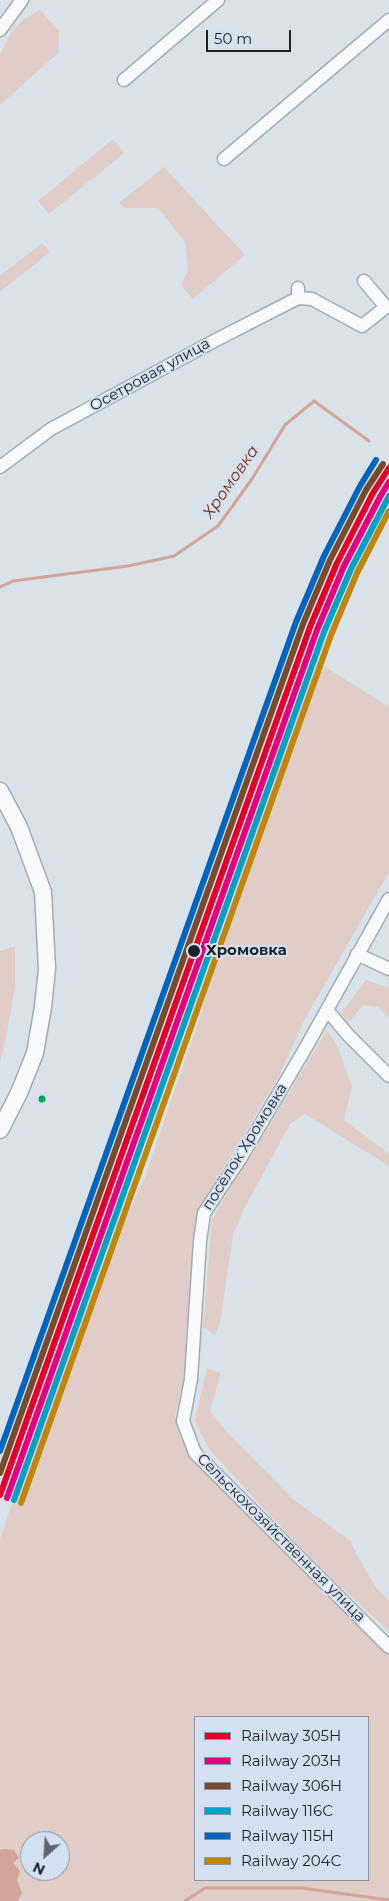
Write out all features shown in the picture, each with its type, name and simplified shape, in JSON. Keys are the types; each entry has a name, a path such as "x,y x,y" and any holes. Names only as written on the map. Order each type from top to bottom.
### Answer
{"main road":[{"path":"0,791 20,827 43,892 48,969 35,1053 19,1093 0,1130"}],"street":[{"path":"0,30 22,0"},
{"path":"124,80 218,0"},
{"path":"224,159 389,20"},
{"name":"Осетровая улица","path":"0,467 51,429 214,341 298,293 362,326 386,307 364,281"},
{"name":"посёлок Хромовка","path":"183,1421 191,1379 200,1241 204,1213 240,1159 389,899"},
{"path":"357,954 389,969"},
{"path":"327,1010 348,1035 389,1076"},
{"name":"Сельскохозяйственная улица","path":"183,1421 195,1453 389,1647"}],"shaded area":[{"path":"40,10 59,31 58,53 0,105 0,55 12,31 24,19"},
{"path":"113,139 124,153 49,214 38,201"},
{"path":"164,167 245,255 193,299 181,285 188,270 185,242 158,208 124,208 119,203"},
{"path":"42,243 50,252 0,292 0,276"},
{"path":"319,663 389,707 389,872 304,1021 278,1078 197,1213 185,1372 175,1417 187,1451 389,1655 389,1901 0,1901 0,1539 53,1380 145,1177 200,1017 281,736"},
{"path":"15,946 15,986 0,1062 0,951"},
{"path":"366,980 389,988 389,1018 378,1007 363,1005 348,1023 341,1013"},
{"path":"327,1030 338,1047 352,1087 344,1120 389,1154 389,1166 305,1114 290,1124 244,1209 233,1235 220,1323 215,1335 203,1327 212,1219"},
{"path":"207,1368 221,1373 210,1411 225,1430 294,1500 350,1540 377,1589 389,1600 389,1631 333,1580 274,1520 209,1449 195,1421"},
{"path":"0,1850 14,1850 19,1858 13,1863 20,1871 17,1880 22,1893 18,1901 0,1901"}],"waterway":[{"name":"Хромовка","path":"0,587 13,581 128,566 174,556 218,526 252,479 285,425 314,401 369,441"},
{"path":"185,1901 205,1888 302,1888 389,1900"}],"rail line":[{"name":"115Н","path":"0,1451 296,622 324,556 360,486 376,460"},
{"name":"306Н","path":"0,1473 303,624 330,560 366,490 383,464"},
{"name":"305Н","path":"0,1495 310,627 337,563 373,493 389,468"},
{"name":"203Н","path":"7,1498 317,630 344,566 389,482"},
{"name":"116С","path":"14,1500 324,632 351,569 389,496"},
{"name":"204С","path":"21,1503 331,635 357,573 389,511"}],"place":[{"name":"Хромовка","path":"194,951"}]}
